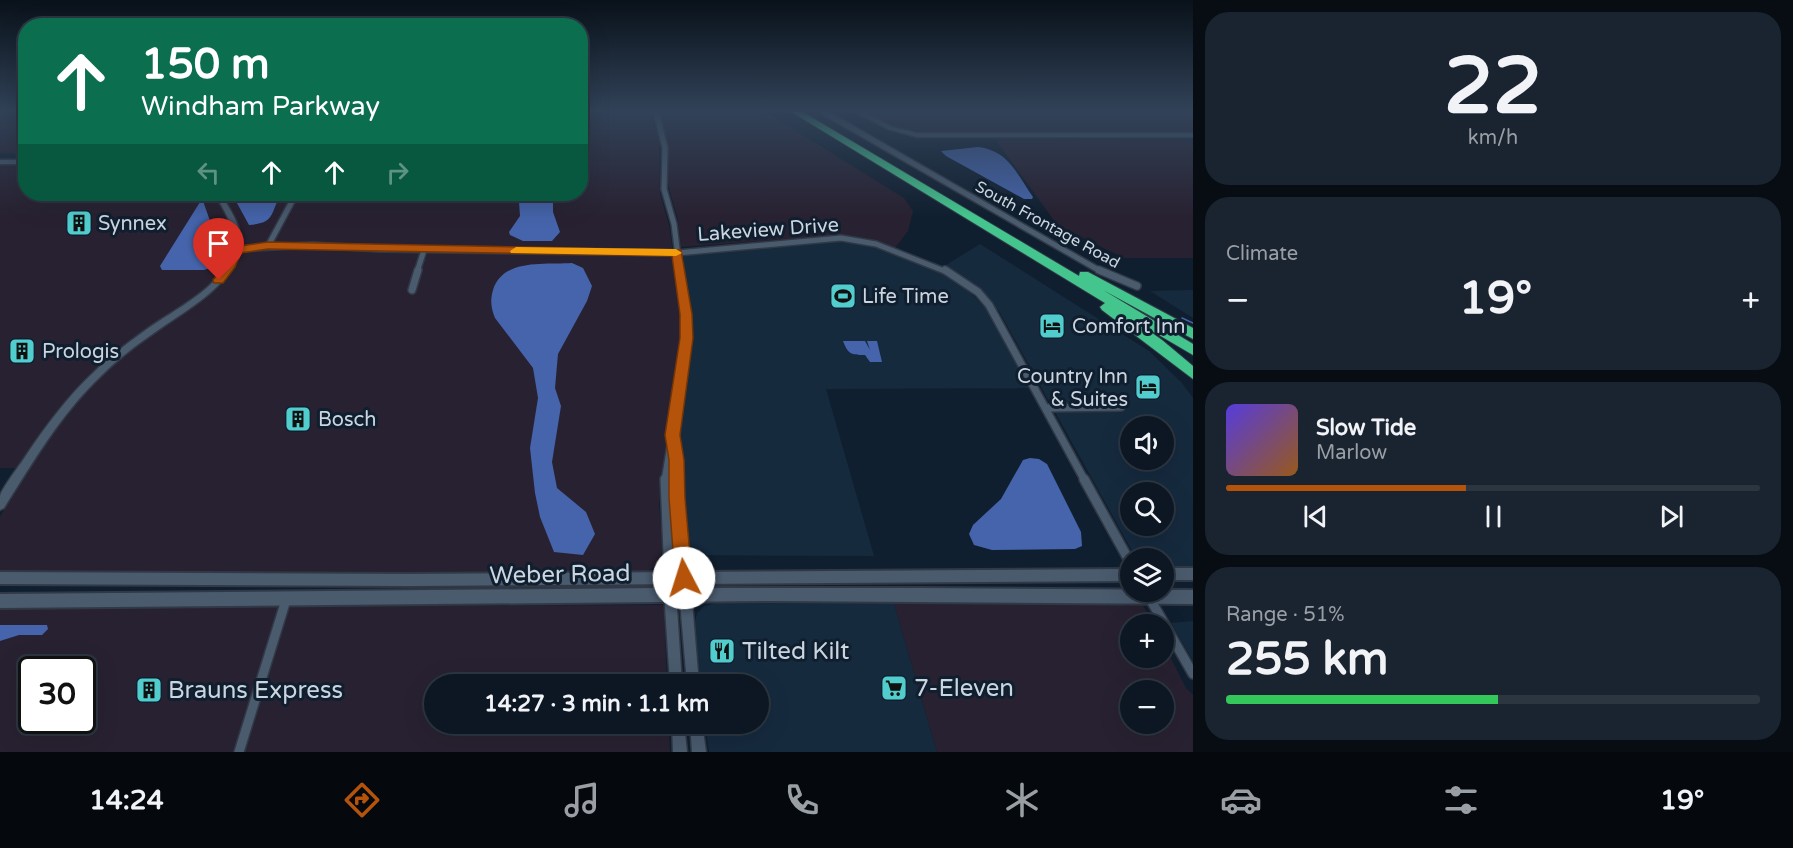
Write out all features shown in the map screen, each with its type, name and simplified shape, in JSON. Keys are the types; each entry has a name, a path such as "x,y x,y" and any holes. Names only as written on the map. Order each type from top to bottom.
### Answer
{"highway":[{"path":"852,146 1193,350"},
{"path":"863,146 1193,339"},
{"path":"998,226 1193,334"},
{"path":"1012,243 1029,257 1106,307 1157,344 1193,374"}],"main road":[{"path":"1174,574 1193,574"},
{"name":"Weber Road","path":"0,578 421,580 1120,575"},
{"name":"Weber Road","path":"0,601 880,594 1120,597"},
{"name":"Weber Road","path":"1174,597 1193,597"}],"street":[{"path":"664,146 664,189 674,224 686,314 686,338 665,488 675,674"},
{"name":"South Frontage Road","path":"883,146 1102,272 1137,285"},
{"path":"0,162 18,162"},
{"path":"0,505 49,428 84,387 123,351 212,286 229,267 237,249 238,235 222,201"},
{"path":"268,246 292,201"},
{"name":"Lakeview Drive","path":"237,249 333,245 369,249 677,253 841,238 876,244 935,266 972,287 989,305 1122,548"},
{"path":"412,290 424,250"},
{"path":"1046,408 1121,407"},
{"path":"672,435 676,460 677,498 692,674"},
{"path":"239,752 286,600"},
{"path":"1152,602 1193,674"},
{"path":"679,734 680,752"},
{"path":"697,734 699,752"}],"shaded area":[{"path":"0,146 18,146 18,153 0,153"},
{"path":"588,146 659,146 660,194 669,225 681,310 679,355 669,414 659,504 663,549 658,564 644,575 21,574 0,572 0,517 10,498 16,468 0,468 0,164 18,164 18,201 588,201"},
{"path":"668,146 820,146 904,198 913,211 908,231 895,248 861,238 829,236 681,247 678,221 666,176"},
{"path":"1000,146 1193,146 1193,258 1124,258 1058,226"},
{"path":"831,241 868,245 892,253 939,271 969,291 987,310 1031,388 826,389 874,556 687,555 677,440 689,361 691,327 683,256"},
{"path":"980,244 1149,351 1182,383 1193,398 1193,573 1174,572 1174,548 1130,548 1124,536 1174,536 1174,482 1120,482 1120,529 999,311 963,278 943,267"},
{"path":"1193,290 1193,318 1150,291"},
{"path":"1120,598 1120,602 1141,602 1148,614 1120,614 1120,668 1174,668 1174,665 1186,688 1193,695 1193,752 937,752 893,600"},
{"path":"733,599 893,600 937,752 709,752 707,734 769,734 769,674 700,674 694,627 697,613 704,606"},
{"path":"664,605 667,674 424,674 424,734 669,734 670,752 0,752 0,607"},
{"path":"1193,621 1193,661 1174,628 1174,623"}],"water":[{"path":"978,147 989,149 1005,158 1033,197 1032,199 1024,199 946,156 941,151"},
{"path":"203,201 220,249 213,267 204,270 162,270 160,266 200,202"},
{"path":"236,201 278,201 268,219 249,225"},
{"path":"553,201 553,212 560,232 552,241 523,241 510,235 509,232 520,216 519,202"},
{"path":"572,263 583,268 592,286 587,301 558,354 555,388 561,406 552,462 557,488 586,512 595,534 583,555 554,552 540,517 530,448 538,398 533,368 495,318 491,304 493,290 498,280 515,268 526,265"},
{"path":"843,341 865,341 870,350 867,341 877,341 882,362 870,362 865,355 851,353"},
{"path":"1039,459 1047,464 1081,532 1082,546 1075,549 992,550 974,545 969,534 973,525 1001,499 1023,460"},
{"path":"0,625 47,625 48,629 42,635 19,635 0,641"}],"waterway":[{"path":"1182,318 1193,323"}],"slow traffic":[{"path":"516,251 676,253"}],"place":[{"name":"Synnex","path":"79,223"},
{"name":"Life Time","path":"843,296"},
{"name":"Comfort Inn","path":"1052,326"},
{"name":"Prologis","path":"22,351"},
{"name":"Country Inn & Suites","path":"1148,387"},
{"name":"Bosch","path":"298,419"},
{"name":"Tilted Kilt","path":"722,651"},
{"name":"7-Eleven","path":"894,688"},
{"name":"Brauns Express","path":"149,690"}],"route":[{"path":"219,280 229,267 237,249 268,246 333,245 380,249 677,253 686,314 686,338 684,365 672,435 676,460 684,578"}]}
